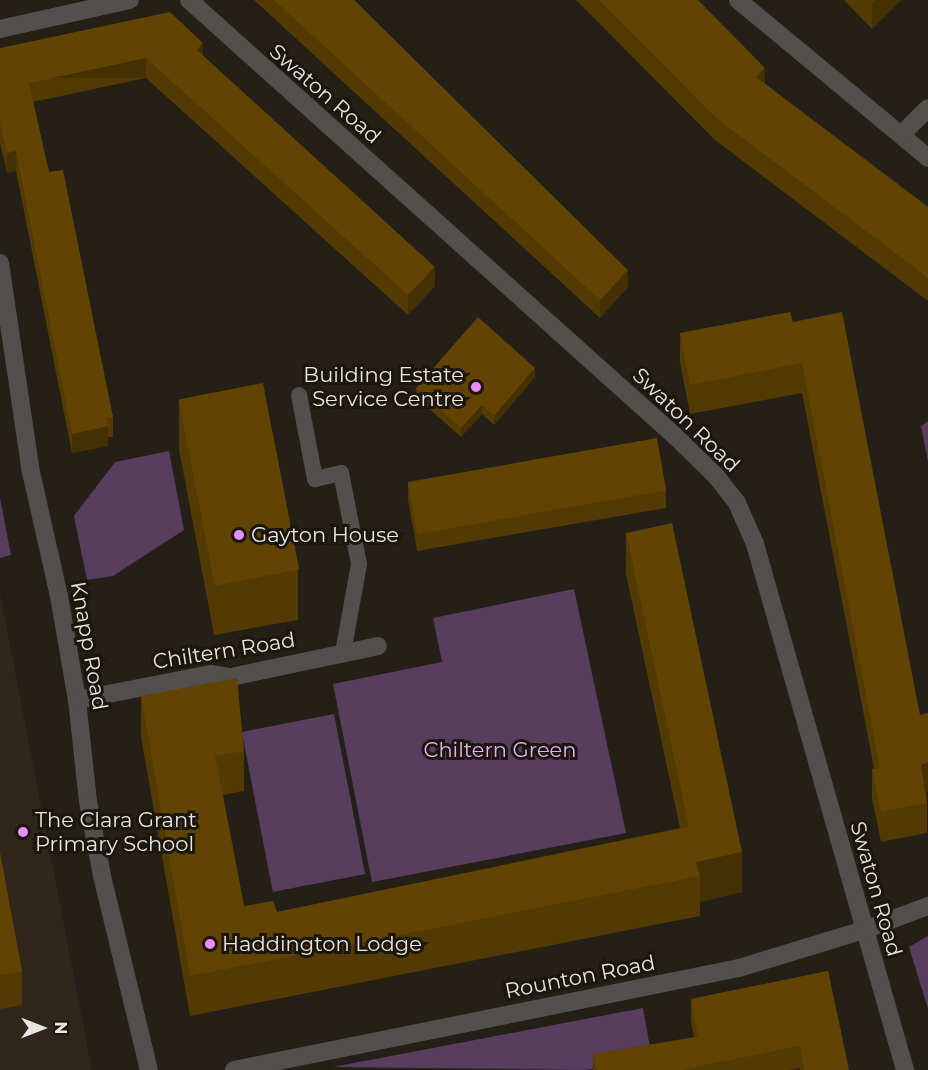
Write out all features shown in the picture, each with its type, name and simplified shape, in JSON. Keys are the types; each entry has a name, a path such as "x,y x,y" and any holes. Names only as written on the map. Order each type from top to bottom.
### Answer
{"street":[{"path":"0,29 130,0"},
{"name":"Swaton Road","path":"189,0 676,437 716,476 737,503 755,543 905,1070"},
{"path":"738,0 928,158"},
{"path":"901,135 928,108"},
{"name":"Knapp Road","path":"0,263 31,472 59,596 77,700 88,801 137,1035 149,1070"},
{"name":"Chiltern Road","path":"77,700 211,674 231,677 378,646"},
{"name":"Rounton Road","path":"234,1070 739,968 864,930 928,906"}],"lane":[{"path":"299,395 315,479 341,473 359,564 343,653"}],"shaded area":[{"name":"The Clara Grant Primary School","path":"0,593 92,1070 0,1070"}],"green space":[{"path":"928,421 928,461 921,426"},
{"path":"169,451 184,530 113,576 87,580 74,516 115,462"},
{"path":"0,498 11,555 0,558"},
{"name":"Chiltern Green","path":"574,589 626,833 372,882 333,684 442,662 433,618"},
{"path":"334,714 365,874 273,892 242,732"},
{"path":"928,936 928,1009 909,947"},
{"path":"643,1008 652,1059 585,1070 333,1067"}],"building":[{"path":"274,0 354,0 628,270 600,300"},
{"path":"599,0 698,0 765,68 756,77 928,207 928,278 715,117"},
{"path":"170,12 203,43 197,50 435,267 408,295 146,58 29,83 49,172 63,170 113,417 107,418 108,426 72,434 16,151 7,153 0,123 0,48"},
{"path":"790,312 793,322 842,312 920,715 928,713 928,762 921,765 927,803 881,812 872,769 880,768 802,363 690,385 680,333"},
{"name":"Building Estate Service Centre","path":"478,317 535,368 494,416 482,405 461,428 416,388"},
{"name":"Gayton House","path":"263,383 299,570 215,586 179,399"},
{"path":"657,438 666,490 417,534 408,482"},
{"path":"672,523 742,852 696,862 700,876 190,976 141,696 237,678 244,751 215,756 244,906 273,901 277,912 689,827 626,533"},
{"path":"0,853 22,971 0,975"},
{"path":"828,971 849,1070 804,1070 800,1046 680,1070 596,1070 593,1054 698,1037 691,999"}],"place":[{"name":"Building Estate Service Centre","path":"476,387"},
{"name":"Gayton House","path":"239,535"},
{"name":"The Clara Grant Primary School","path":"23,832"},
{"name":"Haddington Lodge","path":"210,944"}]}
